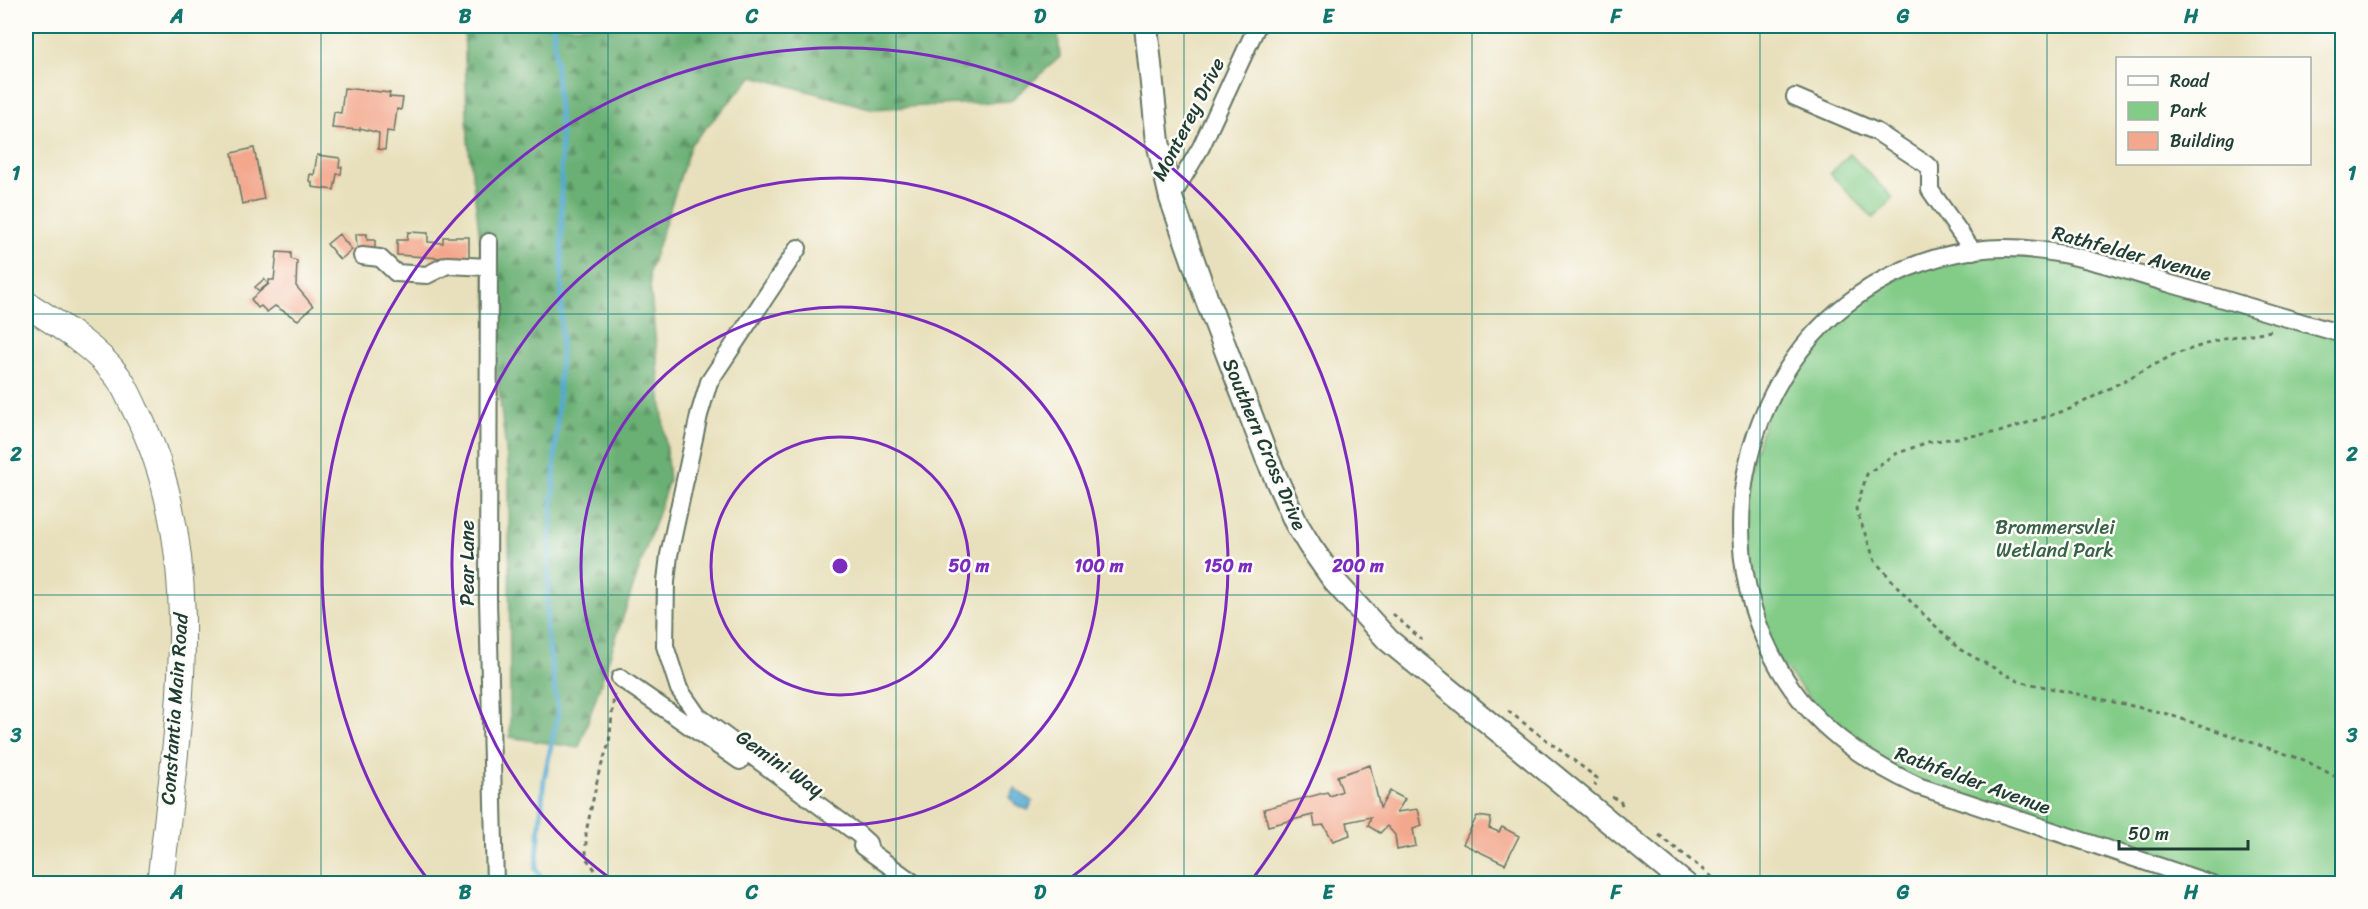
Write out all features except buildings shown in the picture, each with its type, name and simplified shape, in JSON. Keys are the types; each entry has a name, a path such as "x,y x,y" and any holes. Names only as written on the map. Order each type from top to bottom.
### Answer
{"main road":[{"name":"Constantia Main Road","path":"26,304 78,338 118,376 152,441 173,517 181,610 178,704 160,884"}],"street":[{"name":"Southern Cross Drive","path":"1146,26 1158,142 1171,198 1203,291 1267,458 1296,523 1336,584 1388,640 1685,884"},
{"name":"Monterey Drive","path":"1171,198 1200,147 1257,26"},
{"path":"1796,97 1877,132 1930,167 1930,190 1973,251"},
{"name":"Pear Lane","path":"489,242 488,599 495,884"},
{"path":"798,248 709,382 699,415 669,555 665,592 665,646 679,689 698,716 858,834 868,843 870,851"},
{"name":"Rathfelder Avenue","path":"2212,884 1918,786 1880,768 1851,750 1801,700 1781,672 1756,617 1743,557 1741,501 1746,466 1758,423 1773,393 1812,334 1845,304 1865,291 1910,268 1973,251 2005,248 2082,257 2343,334"},
{"path":"362,256 380,258 396,273 427,275 447,265 489,267"},
{"name":"Gemini Way","path":"624,681 915,884"}],"path":[{"path":"2274,331 2224,338 2173,355 2070,409 1999,432 1928,442 1893,455 1867,474 1856,509 1875,561 1912,603 1959,649 2018,681 2164,714 2304,760 2343,780"},
{"path":"1389,610 1425,642"},
{"path":"606,884 586,858 586,832 599,771 609,744 615,691 624,681"},
{"path":"1501,705 1597,778 1595,790"},
{"path":"1603,793 1620,801 1625,810"},
{"path":"1652,829 1721,884"}],"green space":[{"path":"464,26 1057,26 1060,57 1010,101 873,109 753,76 691,144 649,273 669,480 579,748 510,737 509,475 468,141"},
{"path":"1850,154 1893,198 1873,218 1830,174"},
{"name":"Brommersvlei Wetland Park","path":"2049,251 2342,334 2342,883 2212,883 1918,786 1851,750 1767,646 1741,501 1773,393 1845,304 1943,257"}],"water":[{"path":"1015,789 1033,802 1028,810 1016,805 1010,797"}],"waterway":[{"path":"547,884 536,870 544,779 558,714 546,625 561,349 561,140 553,26"}]}
